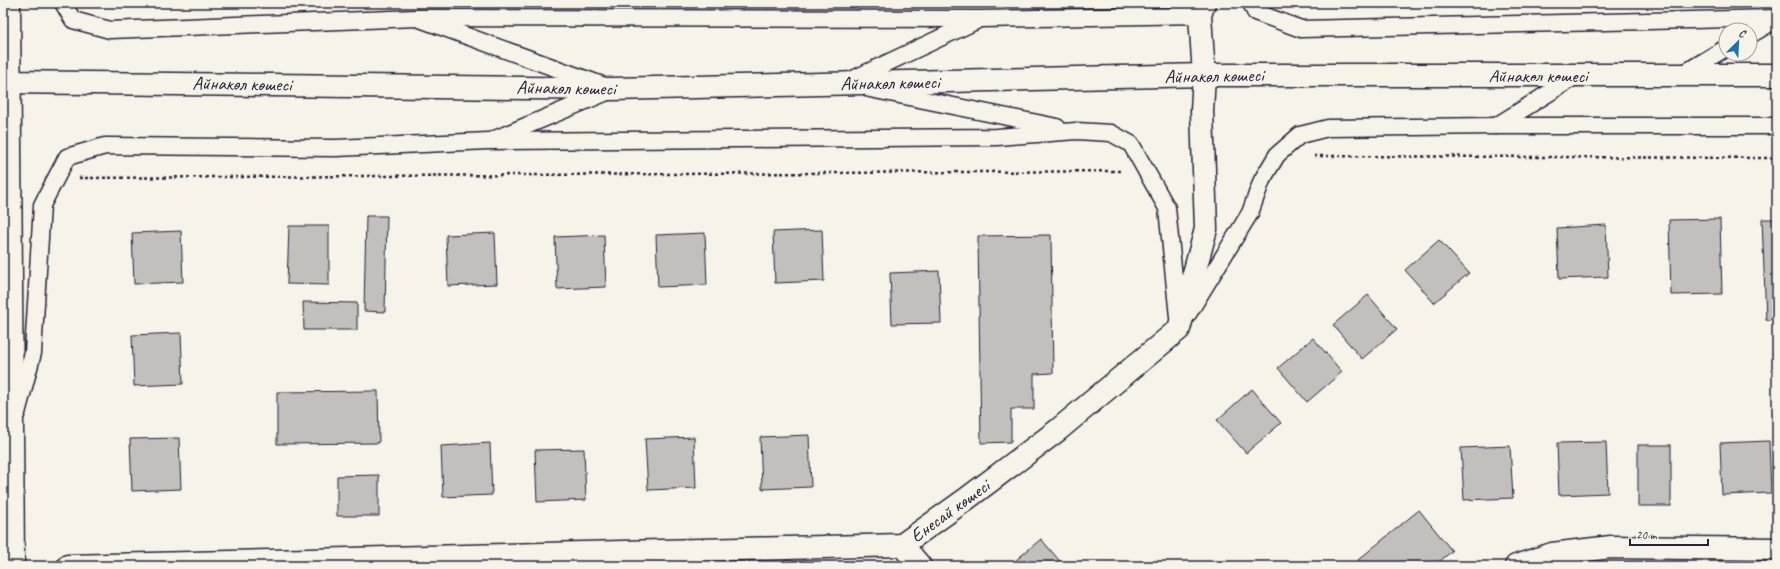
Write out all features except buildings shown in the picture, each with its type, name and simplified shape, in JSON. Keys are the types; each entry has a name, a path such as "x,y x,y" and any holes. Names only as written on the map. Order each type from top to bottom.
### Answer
{"street":[{"path":"8,3 6,82 13,431 13,566"},
{"path":"1179,329 1206,229 1202,111 1204,75 1202,9"},
{"name":"Айнакөл көшесі","path":"6,82 613,89 1204,75 1777,75"},
{"name":"Енесай көшесі","path":"68,566 902,545 1058,430 1179,329"},
{"path":"902,545 920,566"},
{"path":"1516,566 1552,554 1611,547 1777,549"}],"lane":[{"path":"63,3 72,20 110,30 417,18 981,19 1202,9"},
{"path":"1251,3 1255,12 1301,29 1777,19"},
{"path":"417,18 613,89"},
{"path":"843,84 981,19"},
{"path":"1758,30 1777,19"},
{"path":"1679,76 1718,53"},
{"path":"1496,126 1576,76"},
{"path":"843,84 1076,131"},
{"path":"488,142 613,89"},
{"path":"1179,329 1250,213 1262,180 1277,155 1300,135 1328,128 1496,126 1777,126"},
{"path":"13,431 33,353 42,205 67,157 105,146 336,148 488,142 997,137 1076,131 1111,133 1131,144 1167,208 1179,329"},
{"path":"3,379 13,431"}],"path":[{"path":"1277,155 1777,158"},
{"path":"67,157 76,178 1146,171"}]}
